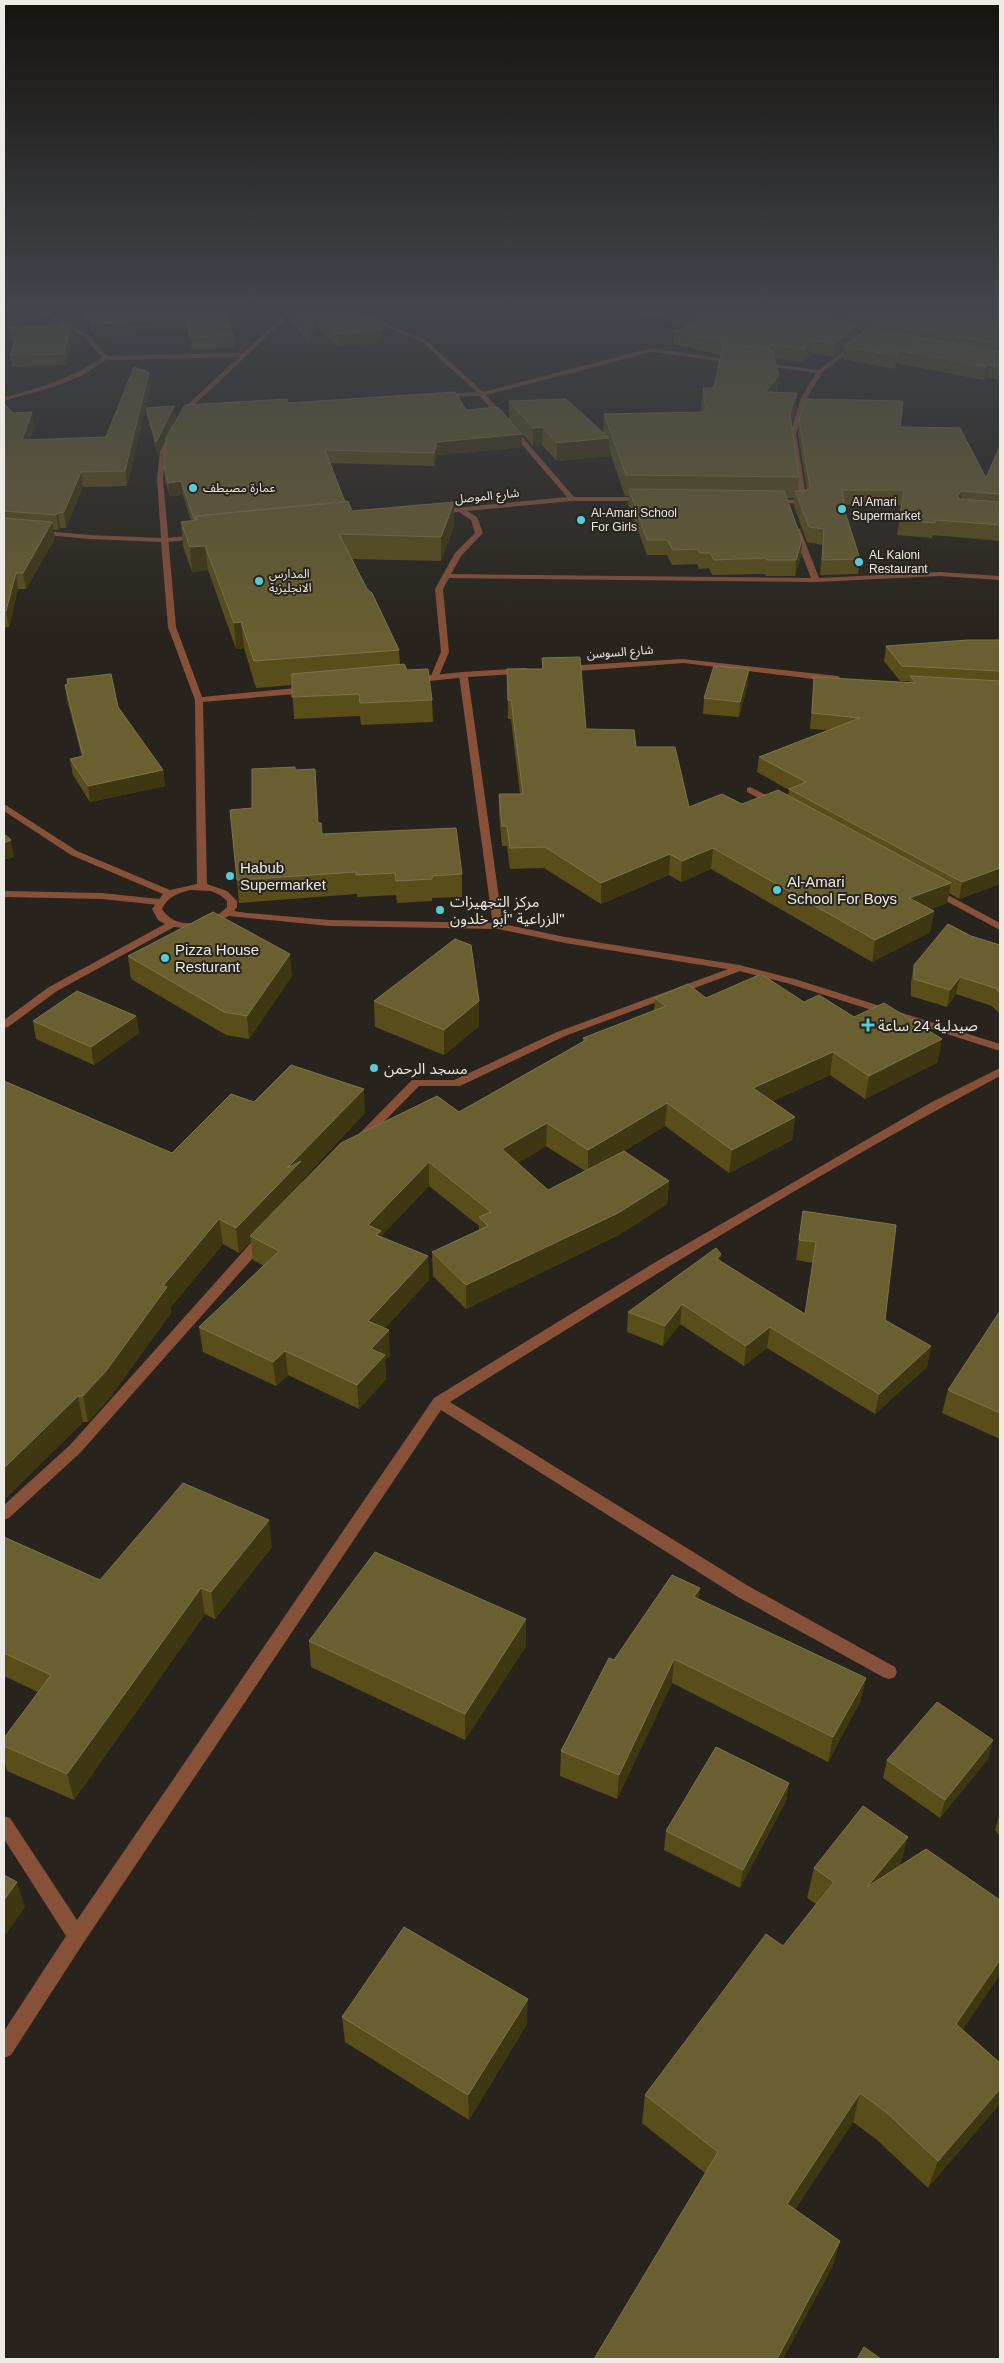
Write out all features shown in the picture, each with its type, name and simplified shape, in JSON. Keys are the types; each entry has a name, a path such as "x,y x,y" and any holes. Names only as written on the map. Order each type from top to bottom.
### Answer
{"street":[{"path":"182,417 164,451 160,478 172,627 199,700 202,887"},
{"path":"502,417 572,499"},
{"path":"766,501 803,502 793,434 798,417"},
{"name":"شارع الموصل","path":"431,513 572,499 649,499"},
{"path":"786,501 789,510"},
{"path":"434,678 445,652 439,588 458,555 479,533 474,519 461,510"},
{"path":"792,519 816,580"},
{"path":"4,529 88,537 166,540 205,536"},
{"path":"447,576 816,580 940,574 1000,578"},
{"name":"شارع السوسن","path":"558,669 682,661 848,680"},
{"path":"404,681 539,670"},
{"path":"463,675 498,926"},
{"path":"199,700 316,689"},
{"path":"750,790 784,808"},
{"path":"4,806 74,853 169,894"},
{"path":"925,885 1000,927"},
{"path":"202,887 222,891 228,895 232,901 232,907 228,913 210,923 190,926 172,924 158,914 159,902 169,894 179,890 202,887"},
{"path":"4,894 102,896 159,902"},
{"path":"228,913 329,923 498,926 565,940 739,968 794,982 1000,1048"},
{"path":"4,1025 53,989 172,924"},
{"path":"347,1152 416,1082 456,1084 561,1034 739,968"},
{"path":"4,2048 77,1936 439,1402 660,1266 925,1111 1000,1071"},
{"path":"4,1514 75,1449 272,1228"},
{"path":"439,1402 744,1592 889,1672"},
{"path":"4,1824 77,1936"}],"building":[{"path":"4,417 30,417 22,440 106,437 114,417 138,417 125,471 81,472 64,512 56,515 4,511"},
{"path":"149,417 168,417 156,442"},
{"path":"178,417 507,417 522,434 437,442 434,453 325,450 345,502 196,516 196,519 194,519 181,481 168,483 164,467 166,438"},
{"path":"523,417 586,417 609,438 557,443 542,427 533,428"},
{"path":"605,417 790,417 799,477 626,475"},
{"path":"800,417 901,417 900,427 960,428 986,478 1000,446 1000,494 962,491 957,495 959,499 1000,502 1000,525 935,520 935,523 899,520 904,490 842,490 846,515 860,559 822,560 824,529 809,527 795,491 805,491 810,487"},
{"path":"629,489 784,491 802,540 796,560 767,560 766,558 714,560 710,553 700,553 698,549 673,550 667,540 647,540"},
{"path":"348,501 352,511 454,502 441,537 339,534 367,589 372,593 399,650 254,661 241,622 234,623 205,546 190,547 181,522 197,520 196,516"},
{"path":"4,518 52,522 23,573 16,573 6,611 4,611"},
{"path":"968,640 1000,640 1000,671 902,666 886,646"},
{"path":"580,657 586,729 634,730 636,747 675,747 689,807 722,794 742,804 778,790 951,883 909,898 934,911 875,940 713,848 682,861 670,854 601,883 545,847 510,848 507,826 502,826 499,794 523,794 511,700 508,700 507,669 543,669 542,658"},
{"path":"404,664 407,670 428,669 432,700 360,703 359,694 292,697 292,674"},
{"path":"714,666 749,669 740,702 704,698"},
{"path":"111,674 118,707 163,770 88,786 70,759 83,756 65,685 68,684 67,679"},
{"path":"910,676 1000,681 1000,868 962,882 789,789 806,782 759,757 860,718 812,713 814,677 916,683"},
{"path":"295,767 295,770 315,769 318,823 321,823 322,834 456,828 462,874 432,876 432,879 396,881 395,873 356,875 356,872 237,880 230,810 252,808 252,769"},
{"path":"4,834 11,840 4,843"},
{"path":"213,912 290,954 247,1016 224,1012 128,956"},
{"path":"948,924 971,936 1000,945 1000,993 995,988 960,977 950,990 914,979 914,965"},
{"path":"455,939 471,945 479,1001 444,1030 374,1001"},
{"path":"761,974 804,1002 819,995 854,1017 884,1003 942,1039 869,1076 833,1052 753,1088 795,1117 732,1150 667,1103 588,1150 547,1123 502,1149 548,1190 624,1151 669,1181 618,1213 466,1285 432,1252 488,1226 479,1217 491,1212 429,1162 368,1225 381,1231 376,1235 428,1256 368,1321 389,1330 371,1349 385,1355 357,1385 285,1351 273,1362 199,1327 279,1251 250,1236 341,1143 437,1096 459,1112 586,1040 583,1038 666,1006 655,998 688,984 706,998"},
{"path":"77,991 136,1016 91,1047 33,1021"},
{"path":"291,1065 364,1089 287,1168 301,1161 236,1228 219,1219 163,1286 167,1287 106,1371 83,1396 78,1396 4,1468 4,1081 172,1153 231,1094 254,1102"},
{"path":"803,1211 896,1225 885,1320 931,1346 879,1394 770,1327 746,1346 682,1304 665,1326 628,1312 716,1248 721,1254 717,1259 805,1314 816,1242 799,1240"},
{"path":"1000,1311 1000,1413 948,1390"},
{"path":"183,1483 269,1520 211,1592 201,1588 67,1774 4,1746 4,1738 51,1675 4,1653 4,1537 100,1580"},
{"path":"375,1552 526,1619 465,1714 309,1641"},
{"path":"672,1575 700,1588 694,1597 866,1678 833,1737 674,1659 619,1775 561,1751 609,1658 614,1660"},
{"path":"937,1702 993,1740 945,1800 887,1760"},
{"path":"716,1747 789,1783 743,1870 666,1831"},
{"path":"863,1806 908,1837 867,1887 926,1849 1000,1900 1000,1960 956,2024 1000,2063 1000,2089 938,2161 886,2112 860,2093 787,2204 840,2241 777,2359 594,2359 718,2152 645,2095 766,1934 783,1946 834,1882 814,1868"},
{"path":"4,1875 17,1882 4,1900"},
{"path":"404,1927 528,1999 468,2095 342,2017"},
{"path":"864,2347 881,2359 857,2359"}],"place":[{"name":"عمارة مصيطف","path":"193,488"},
{"name":"Al Amari Supermarket","path":"842,509"},
{"name":"Al-Amari School For Girls","path":"581,520"},
{"name":"AL Kaloni Restaurant","path":"859,562"},
{"name":"المدارس الانجليزية","path":"259,581"},
{"name":"Habub Supermarket","path":"230,876"},
{"name":"Al-Amari School For Boys","path":"777,890"},
{"name":"مركز التجهيزات الزراعية \"أبو خلدون\"","path":"440,910"},
{"name":"Pizza House Resturant","path":"165,958"},
{"name":"صيدلية 24 ساعة","path":"868,1025"},
{"name":"مسجد الرحمن","path":"374,1068"}]}
